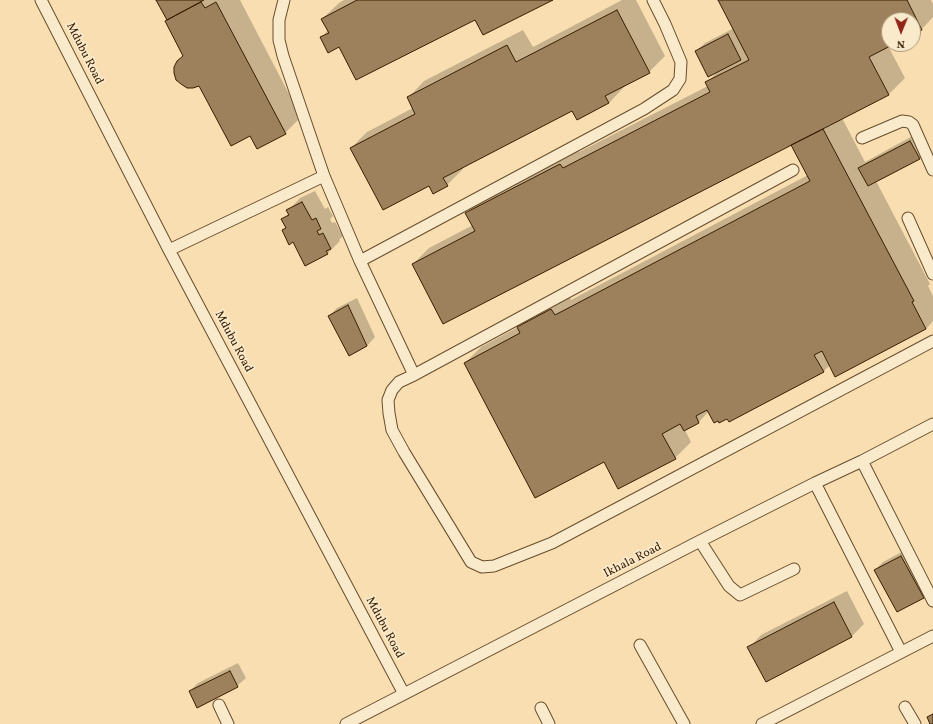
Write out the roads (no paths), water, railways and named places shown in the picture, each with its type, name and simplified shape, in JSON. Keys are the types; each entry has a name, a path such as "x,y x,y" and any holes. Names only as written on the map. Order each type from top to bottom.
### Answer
{"lane":[{"name":"Mdubu Road","path":"41,0 169,250 404,694"},
{"path":"284,0 278,20 279,40 283,56 324,176 360,261 414,375"},
{"path":"360,261 644,109 673,90 680,79 681,62 665,24 652,0"},
{"path":"862,138 902,120 909,122 913,125 933,170"},
{"path":"793,170 399,382 392,390 388,400 392,430 471,562 482,567 494,566 552,543 933,341"},
{"path":"169,250 324,176"},
{"path":"908,218 933,274"},
{"name":"Ikhala Road","path":"346,724 700,541 862,461 933,424"},
{"path":"862,461 933,601"},
{"path":"815,483 901,652"},
{"path":"700,541 729,586 740,594 794,569"},
{"path":"762,724 901,652 931,640"},
{"path":"640,645 684,724"},
{"path":"219,705 228,724"},
{"path":"906,707 915,724"},
{"path":"541,708 549,724"}]}
